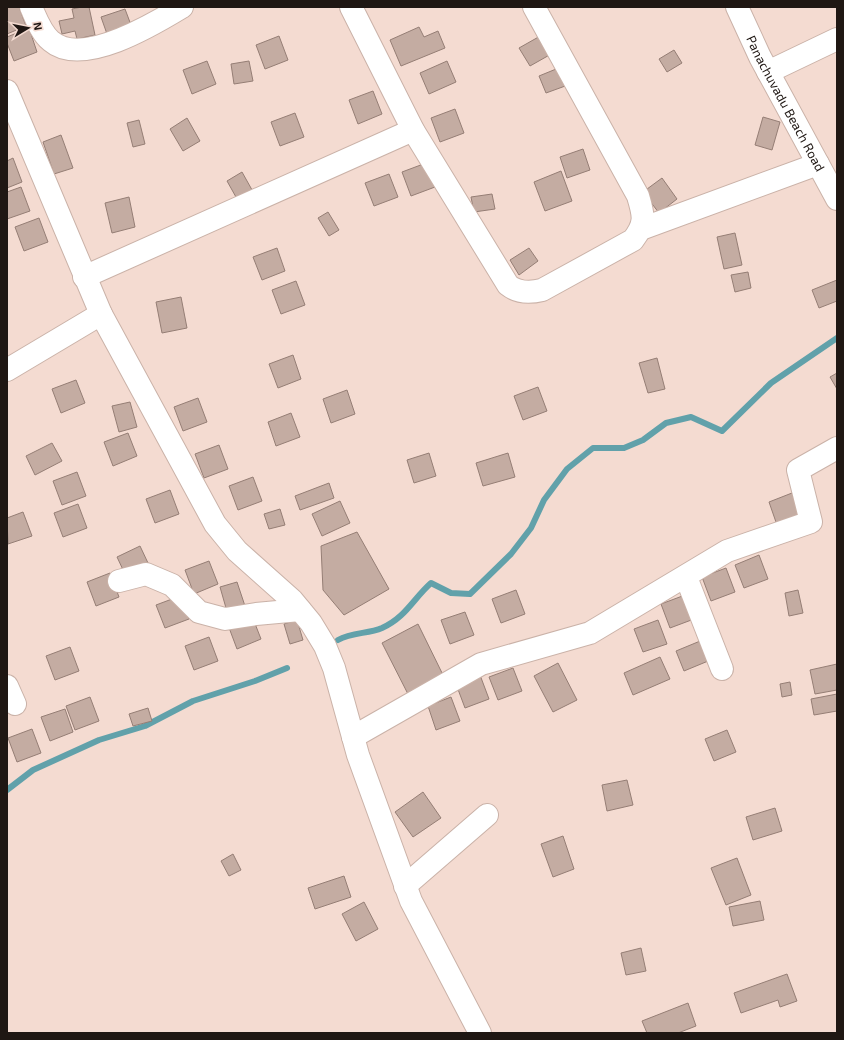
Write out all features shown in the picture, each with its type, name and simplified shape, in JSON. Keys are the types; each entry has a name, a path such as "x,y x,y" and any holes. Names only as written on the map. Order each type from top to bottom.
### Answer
{"street":[{"path":"31,7 41,28 51,41 65,49 88,48 106,44 147,29 182,7"},
{"path":"351,7 413,130 508,285 514,290 534,292 542,290 633,240 641,229 643,212 638,196 534,7"},
{"name":"Panachuvadu Beach Road","path":"737,7 768,72 837,199"},
{"path":"768,72 837,39"},
{"path":"7,91 100,314 215,524 237,551 266,575 312,623 325,646 334,668 353,737 411,901 480,1033"},
{"path":"84,277 413,130"},
{"path":"641,229 818,164"},
{"path":"7,370 100,314"},
{"path":"353,737 480,664 590,633 686,577 727,551 811,522 798,470 837,448"},
{"path":"119,580 146,574 172,585 199,612 225,619 256,614 300,610"},
{"path":"686,577 722,669"},
{"path":"405,886 487,815"}],"building":[{"path":"7,7 19,7 26,26 7,34"},
{"path":"89,7 95,35 77,39 75,31 62,34 59,21 74,18 72,9"},
{"path":"125,9 131,25 107,34 101,17"},
{"path":"419,27 424,37 438,31 445,48 401,66 390,40"},
{"path":"29,28 37,52 14,61 7,43 7,37"},
{"path":"542,35 553,53 530,66 519,48"},
{"path":"279,36 288,60 265,69 256,45"},
{"path":"674,50 682,63 667,72 659,59"},
{"path":"207,61 216,84 192,94 183,70"},
{"path":"249,61 253,81 234,84 231,64"},
{"path":"447,61 456,82 429,94 420,73"},
{"path":"561,67 568,85 546,93 539,76"},
{"path":"373,91 382,114 358,124 349,100"},
{"path":"455,109 464,133 440,142 431,118"},
{"path":"295,113 304,137 280,146 271,122"},
{"path":"763,117 780,122 772,150 755,145"},
{"path":"187,118 200,141 183,151 170,129"},
{"path":"139,120 145,144 133,147 127,123"},
{"path":"61,135 73,168 54,174 43,142"},
{"path":"583,149 590,170 567,178 560,157"},
{"path":"13,158 22,182 7,188 7,161"},
{"path":"426,163 435,187 411,196 402,172"},
{"path":"561,171 572,201 545,211 534,182"},
{"path":"242,172 256,197 241,206 227,181"},
{"path":"389,174 398,197 374,206 365,183"},
{"path":"662,178 677,199 659,213 643,192"},
{"path":"21,187 30,211 7,219 7,192"},
{"path":"492,194 495,209 474,212 471,197"},
{"path":"129,197 135,227 112,233 105,203"},
{"path":"328,212 339,230 329,236 318,218"},
{"path":"39,218 48,242 24,251 15,227"},
{"path":"735,233 742,265 724,269 717,237"},
{"path":"277,248 285,271 262,280 253,257"},
{"path":"529,248 538,261 519,275 510,260"},
{"path":"748,272 751,288 735,292 731,275"},
{"path":"837,280 837,301 819,308 812,290"},
{"path":"296,281 305,305 281,314 272,290"},
{"path":"181,297 187,328 162,333 156,302"},
{"path":"293,355 301,379 278,388 269,364"},
{"path":"657,358 665,389 648,393 639,363"},
{"path":"837,373 837,389 830,377"},
{"path":"76,380 85,403 61,413 52,389"},
{"path":"538,387 547,411 523,420 514,396"},
{"path":"347,390 355,414 331,423 323,399"},
{"path":"198,398 207,422 183,431 174,407"},
{"path":"130,402 137,427 119,432 112,406"},
{"path":"291,413 300,437 276,446 268,422"},
{"path":"128,433 137,456 113,466 104,442"},
{"path":"52,443 62,461 35,475 26,456"},
{"path":"219,445 228,469 204,478 195,454"},
{"path":"429,453 436,476 414,483 407,460"},
{"path":"508,453 515,477 483,486 476,463"},
{"path":"77,472 86,496 62,505 53,481"},
{"path":"253,477 262,501 238,510 229,486"},
{"path":"329,483 334,498 300,510 295,496"},
{"path":"170,490 179,514 155,523 146,499"},
{"path":"792,493 801,516 777,525 769,502"},
{"path":"340,501 350,523 322,536 312,514"},
{"path":"78,504 87,528 63,537 54,513"},
{"path":"280,509 285,525 269,529 264,514"},
{"path":"23,512 32,536 8,544 7,518"},
{"path":"357,532 389,589 344,615 323,590 321,546"},
{"path":"140,546 148,563 125,574 117,557"},
{"path":"759,555 768,579 744,588 735,565"},
{"path":"209,561 218,584 194,594 185,570"},
{"path":"726,568 735,592 711,601 702,577"},
{"path":"110,573 119,597 96,606 87,582"},
{"path":"237,582 246,609 228,615 220,587"},
{"path":"516,590 525,614 501,623 492,599"},
{"path":"798,590 803,613 789,616 785,593"},
{"path":"685,595 694,619 670,628 661,604"},
{"path":"180,596 189,619 165,628 156,605"},
{"path":"465,612 474,635 450,644 441,620"},
{"path":"252,616 261,639 237,649 228,625"},
{"path":"297,620 303,640 290,644 284,624"},
{"path":"658,620 667,644 643,652 634,629"},
{"path":"418,624 445,679 410,698 382,643"},
{"path":"209,637 218,661 194,670 185,646"},
{"path":"705,639 713,659 684,671 676,651"},
{"path":"70,647 79,671 55,680 46,656"},
{"path":"660,657 670,679 633,695 624,673"},
{"path":"558,663 577,700 553,712 534,676"},
{"path":"837,664 837,690 815,694 810,670"},
{"path":"513,668 522,691 498,700 489,677"},
{"path":"480,675 489,699 465,708 456,684"},
{"path":"790,682 792,695 782,697 780,684"},
{"path":"837,694 837,711 814,715 811,699"},
{"path":"90,697 99,721 75,730 66,706"},
{"path":"451,697 460,721 436,730 428,706"},
{"path":"148,708 152,721 133,726 129,714"},
{"path":"65,709 73,732 50,741 41,717"},
{"path":"32,729 41,753 17,762 8,738"},
{"path":"727,730 736,752 714,761 705,739"},
{"path":"627,780 633,805 607,811 602,785"},
{"path":"423,792 441,818 413,837 395,812"},
{"path":"775,808 782,831 753,840 746,817"},
{"path":"563,836 574,869 553,877 541,844"},
{"path":"233,854 241,870 229,876 221,861"},
{"path":"737,858 751,895 726,905 711,868"},
{"path":"344,876 351,897 315,909 308,888"},
{"path":"760,901 764,920 733,926 729,907"},
{"path":"364,902 378,929 356,941 342,914"},
{"path":"641,948 646,971 626,975 621,953"},
{"path":"787,974 797,1001 780,1007 778,1000 741,1013 734,993"},
{"path":"688,1003 696,1026 678,1033 647,1033 642,1021"}],"waterway":[{"path":"338,640 343,637 377,630 390,624 397,619 431,583 451,593 470,594 511,554 531,528 544,500 567,469 593,448 624,448 643,440 666,423 691,417 722,431 771,383 837,338"},
{"path":"7,790 33,770 99,740 145,726 193,701 255,681 287,668"}]}
